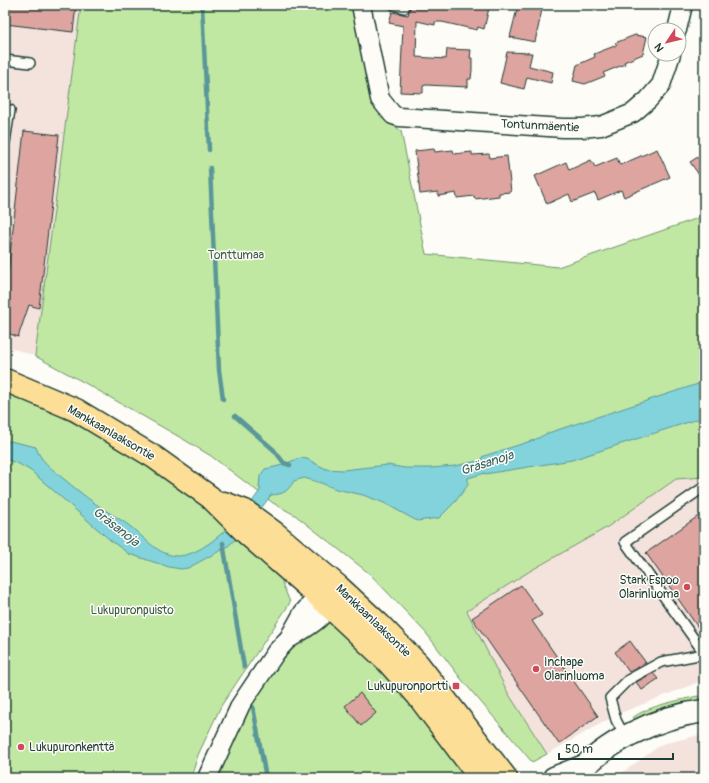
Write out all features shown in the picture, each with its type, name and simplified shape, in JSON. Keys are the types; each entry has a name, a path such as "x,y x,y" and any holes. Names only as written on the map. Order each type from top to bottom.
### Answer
{"main road":[{"name":"Mankkaanlaaksontie","path":"5,380 76,410 154,457 210,497 246,533 324,602 386,660 418,696 480,778"},
{"name":"Mankkaanlaaksontie","path":"210,497 245,511 275,533 339,587 380,625 418,664 506,778"},
{"path":"554,778 577,773 625,737 644,728 664,720 704,711"}],"street":[{"name":"Tontunmäentie","path":"361,5 380,99 393,115 399,117 563,128 601,126 633,113 648,100 661,85 668,62"},
{"path":"679,22 682,5"},
{"path":"207,778 241,704 276,652 289,638 303,613 324,602 339,587"}],"lane":[{"path":"394,5 404,8 405,5"},
{"path":"5,60 30,63"},
{"path":"5,109 10,110 5,142"},
{"path":"625,737 616,720 610,698 628,680 661,662 704,654 625,542 704,487"}],"shaded area":[{"path":"5,5 81,5 35,356 5,346"},
{"path":"704,477 704,680 618,714 547,754 508,693 467,611 530,571 606,528 676,479"},
{"path":"704,734 704,778 615,778 662,744"}],"green space":[{"name":"Tonttumaa","path":"81,5 353,5 369,93 381,115 401,131 426,254 558,267 704,216 704,477 676,479 606,528 530,571 467,611 508,693 547,754 532,762 462,680 426,633 370,574 295,515 273,503 211,456 85,383 35,356"},
{"name":"Lukupuronpuisto","path":"5,391 29,400 93,433 153,468 215,513 285,572 282,583 290,602 221,706 198,755 191,778 5,778"},
{"path":"329,622 340,625 357,640 472,778 215,778 246,710 290,647 317,627"},
{"path":"698,696 700,701 635,720 632,718 655,707"}],"water":[{"name":"Gräsanoja","path":"704,382 704,417 572,460 485,473 468,478 468,485 455,502 439,518 417,521 384,503 363,495 336,489 304,478 294,481 285,492 271,495 260,510 249,506 261,489 259,488 260,476 265,469 279,466 300,458 307,459 326,469 343,470 387,465 405,468 455,466 482,460 482,457 534,440 548,433"},
{"name":"Gräsanoja","path":"10,441 36,447 42,459 48,466 101,508 128,525 164,553 177,556 199,550 213,541 230,526 239,536 227,547 188,568 181,569 169,567 129,554 110,540 31,471 19,464 5,459 5,442"}],"building":[{"path":"5,5 76,5 73,32 5,24"},
{"path":"411,5 477,5 489,8 484,29 478,27 477,30 442,22 435,22 435,25 417,21 416,57 446,59 447,49 471,50 470,58 472,58 472,70 471,79 468,79 468,87 426,85 423,86 423,93 400,92 403,26 389,23 392,12 408,15"},
{"path":"518,5 543,5 535,42 510,37"},
{"path":"635,35 647,37 643,54 624,62 625,64 603,73 605,76 585,84 573,81 577,65 595,57 594,54 617,45 615,43"},
{"path":"507,52 532,53 529,66 553,72 551,83 527,77 524,89 500,83"},
{"path":"24,131 59,135 39,308 29,305 18,337 5,332 5,299"},
{"path":"434,149 435,152 453,150 454,154 472,152 472,155 489,154 490,158 507,156 511,192 499,193 499,196 475,199 474,196 457,198 456,193 438,196 438,192 420,194 415,151"},
{"path":"657,149 670,177 624,197 621,190 598,200 595,193 572,202 569,194 547,204 535,176 566,162 569,170 591,160 595,167 617,158 620,165"},
{"path":"704,153 704,182 690,162"},
{"name":"Stark Espoo Olarinluoma","path":"704,512 704,636 646,553"},
{"name":"Inchape Olarinluoma","path":"521,585 542,615 532,621 598,716 559,744 472,618"},
{"path":"630,641 646,663 629,672 615,652"},
{"path":"653,673 658,679 642,690 636,682"},
{"path":"360,693 376,713 361,726 345,706"}],"waterway":[{"path":"202,5 209,150"},
{"path":"210,168 219,370 223,399"},
{"path":"235,416 274,450 284,463 290,465"},
{"path":"223,543 244,667"},
{"path":"253,707 266,778"}],"place":[{"name":"Stark Espoo Olarinluoma","path":"687,587"},
{"name":"Inchape Olarinluoma","path":"536,669"},
{"name":"Lukupuronportti","path":"456,686"},
{"name":"Lukupuronkenttä","path":"21,747"}]}
